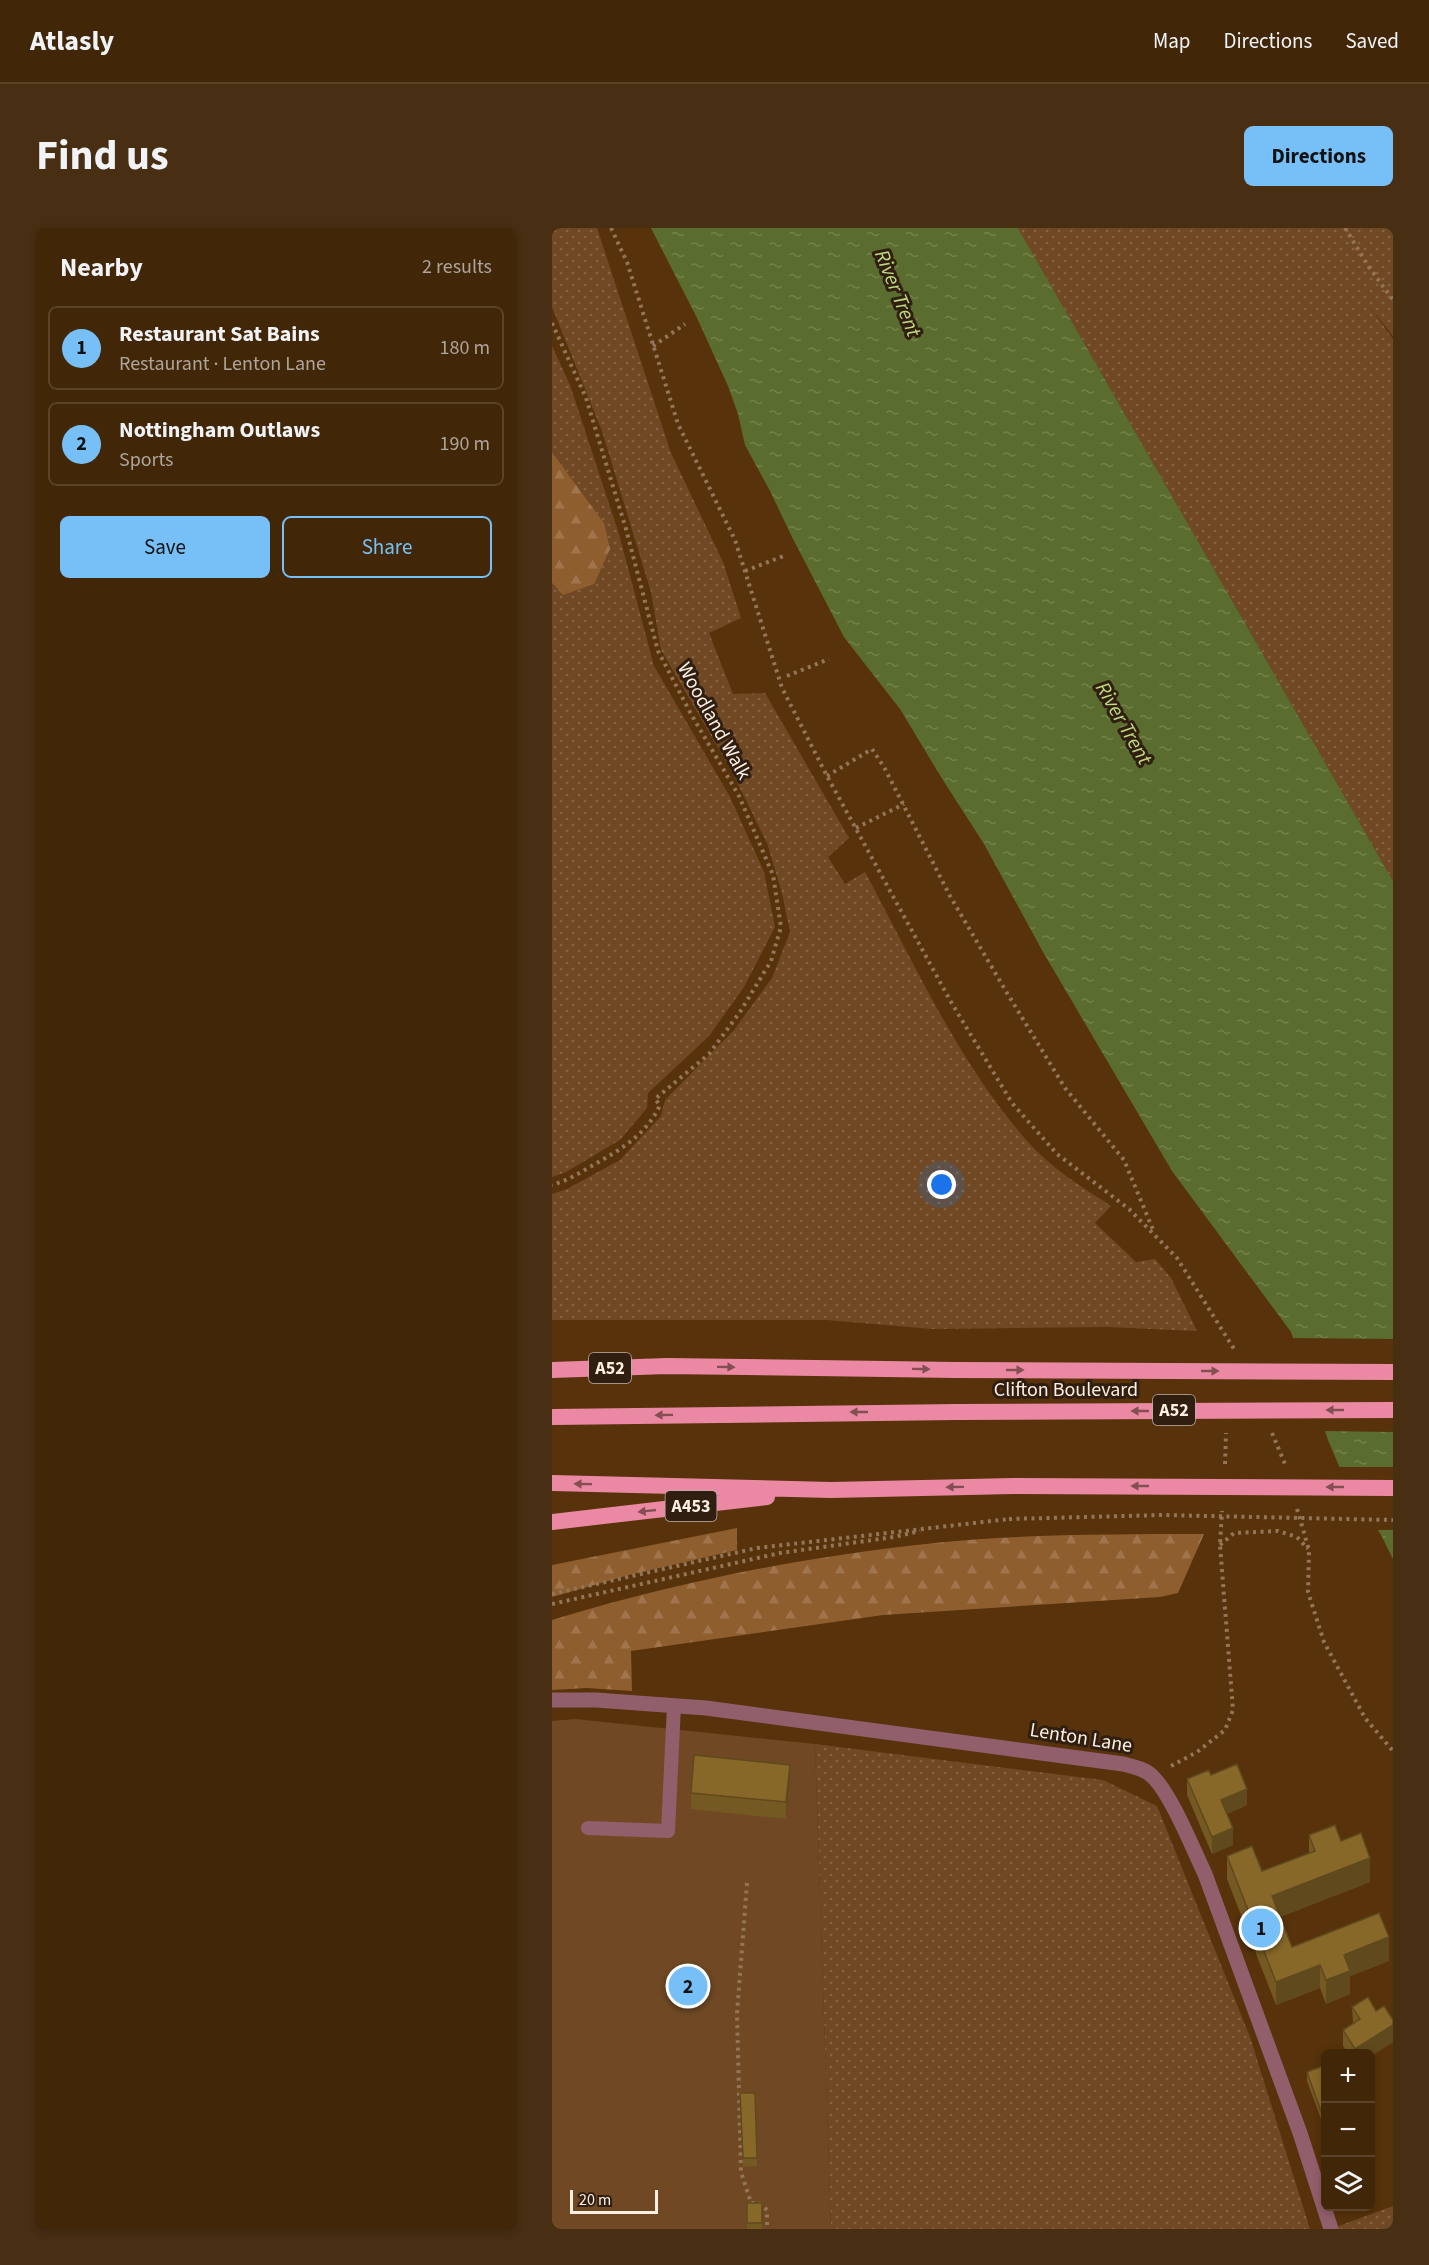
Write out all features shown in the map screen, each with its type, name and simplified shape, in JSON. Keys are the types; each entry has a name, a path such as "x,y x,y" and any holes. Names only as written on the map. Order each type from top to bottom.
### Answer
{"highway":[{"path":"552,1359 668,1366"},
{"name":"Clifton Boulevard","path":"668,1366 1393,1372"},
{"name":"A52","path":"552,1370 668,1366"},
{"name":"Clifton Boulevard","path":"552,1417 1393,1410"},
{"path":"552,1483 831,1490 1014,1486 1393,1488"},
{"name":"A453","path":"552,1522 831,1490"}],"street":[{"name":"Lenton Lane","path":"552,1700 596,1700 706,1708 1124,1764 1142,1769 1153,1776"},
{"path":"1153,1776 1186,1833 1205,1874 1300,2133 1331,2229"}],"lane":[{"path":"588,1828 668,1831 674,1706"}],"path":[{"path":"611,228 627,262 678,424 735,540 782,688 827,776 951,1002 1012,1103 1057,1154 1130,1209 1177,1258 1229,1339 1238,1359"},
{"path":"1345,228 1393,300"},
{"name":"Woodland Walk","path":"552,323 586,398 626,529 658,651 691,714 739,796 772,874 782,927 771,961 740,1012 709,1054 655,1099 660,1105 643,1132 615,1154 564,1182 552,1185"},
{"path":"653,346 685,324"},
{"path":"745,571 786,555"},
{"path":"787,676 829,659"},
{"path":"827,776 872,749 884,766 950,896 1060,1078 1124,1160 1155,1235"},
{"path":"856,828 904,804"},
{"path":"1229,1339 1229,1350"},
{"path":"1224,1472 1226,1427"},
{"path":"1270,1429 1287,1471"},
{"path":"1296,1504 1309,1550 1308,1592 1323,1642 1365,1718 1393,1751"},
{"path":"1153,1776 1197,1752 1225,1730 1233,1710 1220,1545 1222,1506"},
{"path":"552,1594 756,1548 1009,1519 1163,1515 1393,1520"},
{"path":"552,1604 780,1553 894,1537 941,1527"},
{"path":"1220,1545 1234,1533 1278,1531 1297,1537 1309,1550"},
{"path":"747,1883 736,2013 741,2172 751,2203 761,2204 767,2210 767,2229"}],"shaded area":[{"path":"552,228 597,228 671,453 723,562 741,618 709,633 733,694 765,693 849,838 828,857 845,884 865,872 939,1012 980,1080 1003,1112 1028,1142 1047,1160 1067,1177 1111,1206 1095,1223 1136,1262 1155,1259 1171,1278 1197,1331 1108,1327 932,1329 827,1320 552,1320 552,1194 567,1189 620,1160 661,1116 665,1100 734,1030 772,978 790,932 782,893 767,843 731,770 661,650 651,592 602,431 552,307"},
{"path":"1018,228 1393,228 1393,336 1370,307 1393,339 1393,881"},
{"path":"552,346 570,385 619,534 654,666 730,797 764,872 775,927 744,987 709,1036 648,1093 647,1108 620,1140 566,1172 552,1177 552,583 563,595 604,523 552,452"},
{"path":"575,1719 815,1744 831,2229 552,2229 552,1721"},
{"path":"815,1744 1103,1780 1157,1806 1250,2037 1310,2229 831,2229"},
{"path":"1393,2206 1393,2229 1337,2229 1336,2227"}],"green space":[{"path":"552,452 604,523 610,549 594,584 563,595 552,583"},
{"path":"737,1528 737,1550 629,1575 552,1597 552,1565"},
{"path":"1204,1534 1178,1593 1160,1597 883,1615 631,1651 632,1691 587,1688 552,1690 552,1620 654,1592 757,1569 915,1545 1027,1537"}],"water":[{"name":"River Trent","path":"651,228 1018,228 1393,881 1393,1559 1381,1535 1342,1473 1328,1440 1291,1332 1172,1171 1043,952 984,844 900,709 844,637 745,445 738,414 728,386 697,318"}],"pier":[{"path":"1290,1338 1393,1339 1393,1432 1322,1431"},
{"path":"1336,1467 1393,1467 1393,1530 1374,1530"}],"building":[{"path":"694,1755 790,1765 786,1802 691,1793"},
{"path":"1237,1764 1247,1789 1221,1800 1233,1828 1212,1837 1187,1779 1209,1770 1211,1775"},
{"path":"1335,1825 1341,1841 1361,1833 1370,1858 1272,1896 1292,1947 1379,1913 1389,1937 1344,1955 1350,1971 1326,1980 1320,1965 1276,1982 1227,1856 1252,1846 1262,1871 1315,1851 1309,1835"},
{"path":"1368,1997 1376,2011 1384,2006 1393,2020 1393,2025 1355,2049 1343,2030 1360,2019 1352,2007"},
{"path":"1321,2067 1321,2111 1307,2072"},
{"path":"740,2093 755,2093 757,2158 743,2158"},
{"path":"747,2203 762,2203 762,2223 747,2223"}],"place":[{"name":"Restaurant Sat Bains","path":"1261,1928"},
{"name":"Nottingham Outlaws","path":"688,1986"}]}
